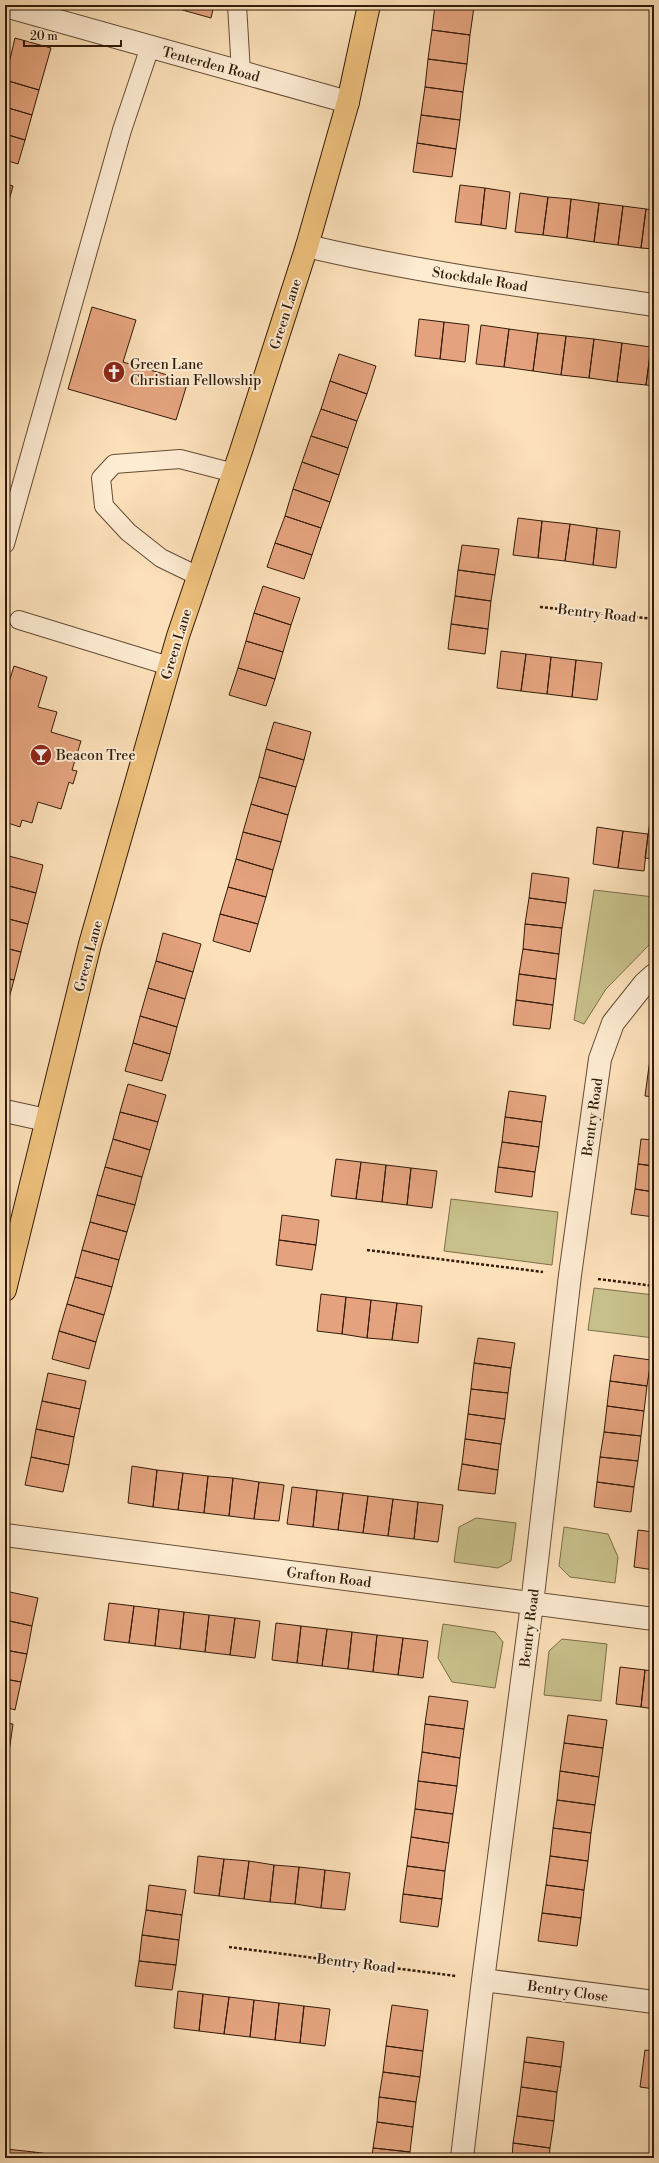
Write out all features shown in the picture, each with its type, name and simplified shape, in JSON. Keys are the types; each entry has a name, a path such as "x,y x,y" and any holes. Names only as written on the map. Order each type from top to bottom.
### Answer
{"main road":[{"name":"Green Lane","path":"5,1290 90,944 169,666 198,576 234,473 307,246 348,102 370,5"}],"street":[{"name":"Tenterden Road","path":"5,6 348,102"},
{"name":"Stockdale Road","path":"307,246 354,257 450,274 654,305"},
{"name":"Bentry Road","path":"462,2158 483,1980 532,1604 570,1275 600,1059 613,1023 644,984 654,975"},
{"path":"5,1111 46,1120"},
{"name":"Grafton Road","path":"5,1535 654,1619"},
{"name":"Bentry Close","path":"483,1980 654,2002"}],"lane":[{"path":"237,5 241,72"},
{"path":"5,544 122,130 150,47"},
{"path":"198,576 160,558 128,532 104,506 101,478 114,464 180,459 234,473"},
{"path":"19,620 169,666"}],"path":[{"name":"Bentry Road","path":"540,607 654,619"},
{"path":"367,1250 654,1286"},
{"name":"Bentry Road","path":"229,1947 483,1980"}],"shaded area":[{"path":"594,890 654,897 654,940 606,989 584,1024 574,1020"},
{"path":"451,1199 558,1212 552,1265 444,1251"},
{"path":"594,1288 654,1295 654,1338 588,1330"},
{"path":"476,1518 516,1523 511,1561 498,1568 454,1562 459,1527"},
{"path":"564,1527 608,1534 618,1557 615,1583 570,1577 559,1566"},
{"path":"443,1624 495,1632 503,1642 495,1688 452,1682 438,1658"},
{"path":"562,1639 607,1644 601,1701 544,1695 549,1651"}],"building":[{"path":"167,5 188,5 186,11"},
{"path":"188,5 214,5 211,18 186,11"},
{"path":"435,5 474,7 470,35 432,30"},
{"path":"432,30 470,35 467,64 428,59"},
{"path":"15,38 51,48 39,90 5,80"},
{"path":"428,59 467,64 463,92 425,87"},
{"path":"5,80 39,90 32,115 5,107"},
{"path":"425,87 463,92 460,120 421,115"},
{"path":"5,107 32,115 25,140 5,134"},
{"path":"421,115 460,120 456,149 417,143"},
{"path":"5,134 25,140 18,164 5,160"},
{"path":"417,143 456,149 452,177 413,172"},
{"path":"5,184 13,186 6,211 5,211"},
{"path":"460,185 485,188 481,225 455,222"},
{"path":"485,188 510,192 506,229 481,225"},
{"path":"520,193 548,197 543,235 515,232"},
{"path":"548,197 571,199 567,238 543,235"},
{"path":"571,199 599,203 594,242 567,238"},
{"path":"599,203 623,206 618,245 594,242"},
{"path":"623,206 646,209 641,248 618,245"},
{"path":"646,209 654,210 654,249 641,248"},
{"name":"Green Lane Christian Fellowship","path":"92,307 136,320 123,362 188,381 176,420 68,389"},
{"path":"419,319 444,322 440,359 415,356"},
{"path":"444,322 469,325 465,362 440,359"},
{"path":"481,325 509,329 504,367 476,364"},
{"path":"509,329 538,333 533,371 504,367"},
{"path":"538,333 566,336 561,375 533,371"},
{"path":"566,336 594,339 589,378 561,375"},
{"path":"594,339 622,343 617,382 589,378"},
{"path":"622,343 651,347 646,385 617,382"},
{"path":"651,347 654,347 654,386 646,385"},
{"path":"339,354 376,366 367,394 330,381"},
{"path":"330,381 367,394 357,421 321,409"},
{"path":"321,409 357,421 348,448 311,436"},
{"path":"311,436 348,448 339,475 302,462"},
{"path":"302,462 339,475 330,502 293,489"},
{"path":"293,489 330,502 321,528 285,516"},
{"path":"285,516 321,528 312,555 275,543"},
{"path":"518,518 542,521 538,558 513,555"},
{"path":"542,521 570,524 565,561 538,558"},
{"path":"570,524 597,528 593,565 565,561"},
{"path":"597,528 620,531 616,568 593,565"},
{"path":"275,543 312,555 304,579 267,567"},
{"path":"462,545 499,549 495,575 458,570"},
{"path":"458,570 495,575 491,601 455,596"},
{"path":"263,586 300,598 291,625 254,613"},
{"path":"455,596 491,601 488,629 451,624"},
{"path":"254,613 291,625 283,652 246,641"},
{"path":"451,624 488,629 485,654 448,649"},
{"path":"246,641 283,652 275,679 238,668"},
{"path":"501,651 526,654 521,691 497,688"},
{"path":"526,654 551,657 547,694 521,691"},
{"path":"551,657 576,660 572,697 547,694"},
{"path":"576,660 602,663 597,700 572,697"},
{"name":"Beacon Tree","path":"14,666 47,677 38,707 57,712 51,732 81,741 72,770 77,771 73,784 69,782 61,809 38,802 32,823 22,820 20,827 5,822 5,695"},
{"path":"238,668 275,679 266,706 229,695"},
{"path":"274,722 311,732 304,760 266,749"},
{"path":"266,749 304,760 296,787 259,777"},
{"path":"259,777 296,787 288,815 251,804"},
{"path":"251,804 288,815 281,842 243,832"},
{"path":"650,821 654,821 654,859 645,858"},
{"path":"597,827 623,831 618,868 593,864"},
{"path":"623,831 648,834 644,871 618,868"},
{"path":"243,832 281,842 273,870 236,859"},
{"path":"5,855 43,865 36,893 5,885"},
{"path":"236,859 273,870 266,897 228,887"},
{"path":"532,873 569,878 566,903 529,898"},
{"path":"5,885 36,893 28,924 5,918"},
{"path":"228,887 266,897 258,924 220,914"},
{"path":"529,898 566,903 562,928 525,924"},
{"path":"220,914 258,924 250,952 213,941"},
{"path":"5,918 28,924 21,952 5,948"},
{"path":"525,924 562,928 559,954 523,949"},
{"path":"163,933 201,944 193,972 156,961"},
{"path":"5,948 21,952 14,980 5,978"},
{"path":"523,949 559,954 556,979 519,974"},
{"path":"156,961 193,972 185,999 148,988"},
{"path":"519,974 556,979 553,1005 516,1000"},
{"path":"5,978 14,980 6,1009 5,1009"},
{"path":"148,988 185,999 177,1027 140,1016"},
{"path":"516,1000 553,1005 550,1029 513,1025"},
{"path":"140,1016 177,1027 170,1054 133,1043"},
{"path":"133,1043 170,1054 162,1081 125,1071"},
{"path":"650,1059 654,1060 654,1097 645,1096"},
{"path":"128,1084 166,1095 158,1122 120,1112"},
{"path":"509,1091 546,1096 542,1122 505,1117"},
{"path":"120,1112 158,1122 150,1150 113,1139"},
{"path":"505,1117 542,1122 539,1147 502,1142"},
{"path":"113,1139 150,1150 142,1177 105,1167"},
{"path":"641,1139 654,1140 654,1166 638,1164"},
{"path":"502,1142 539,1147 535,1172 498,1167"},
{"path":"336,1159 361,1162 356,1199 331,1196"},
{"path":"361,1162 386,1165 382,1202 356,1199"},
{"path":"638,1164 654,1166 654,1192 635,1189"},
{"path":"386,1165 411,1168 407,1205 382,1202"},
{"path":"105,1167 142,1177 135,1205 97,1195"},
{"path":"498,1167 535,1172 532,1197 495,1192"},
{"path":"411,1168 437,1171 432,1208 407,1205"},
{"path":"635,1189 654,1192 654,1217 631,1214"},
{"path":"97,1195 135,1205 127,1232 90,1222"},
{"path":"282,1215 319,1220 316,1245 279,1240"},
{"path":"90,1222 127,1232 119,1260 82,1250"},
{"path":"279,1240 316,1245 312,1270 276,1265"},
{"path":"82,1250 119,1260 112,1287 75,1277"},
{"path":"75,1277 112,1287 104,1315 67,1304"},
{"path":"321,1294 346,1297 342,1334 317,1331"},
{"path":"346,1297 371,1300 367,1338 342,1334"},
{"path":"371,1300 397,1303 392,1340 367,1338"},
{"path":"397,1303 422,1306 418,1343 392,1340"},
{"path":"67,1304 104,1315 96,1342 59,1331"},
{"path":"59,1331 96,1342 89,1369 52,1359"},
{"path":"478,1338 515,1343 511,1368 474,1363"},
{"path":"614,1355 651,1360 647,1386 610,1381"},
{"path":"474,1363 511,1368 508,1393 471,1389"},
{"path":"48,1373 86,1381 80,1409 42,1401"},
{"path":"610,1381 647,1386 644,1411 607,1406"},
{"path":"471,1389 508,1393 505,1419 468,1414"},
{"path":"42,1401 80,1409 74,1437 36,1429"},
{"path":"607,1406 644,1411 641,1436 604,1432"},
{"path":"468,1414 505,1419 501,1444 465,1439"},
{"path":"36,1429 74,1437 69,1465 31,1457"},
{"path":"604,1432 641,1436 638,1461 600,1457"},
{"path":"465,1439 501,1444 498,1470 462,1464"},
{"path":"31,1457 69,1465 63,1492 25,1485"},
{"path":"600,1457 638,1461 634,1487 597,1482"},
{"path":"462,1464 498,1470 495,1494 458,1490"},
{"path":"132,1466 157,1470 153,1507 128,1503"},
{"path":"157,1470 183,1473 178,1510 153,1507"},
{"path":"183,1473 208,1476 204,1513 178,1510"},
{"path":"208,1476 233,1478 229,1516 204,1513"},
{"path":"233,1478 259,1482 254,1519 229,1516"},
{"path":"259,1482 284,1485 279,1521 254,1519"},
{"path":"597,1482 634,1487 631,1512 594,1507"},
{"path":"292,1487 317,1490 313,1527 287,1524"},
{"path":"317,1490 343,1493 338,1530 313,1527"},
{"path":"343,1493 368,1496 363,1533 338,1530"},
{"path":"368,1496 393,1499 388,1536 363,1533"},
{"path":"393,1499 418,1502 414,1539 388,1536"},
{"path":"418,1502 443,1505 438,1542 414,1539"},
{"path":"638,1530 654,1532 654,1570 634,1567"},
{"path":"5,1591 38,1598 32,1626 5,1620"},
{"path":"109,1603 134,1606 129,1643 104,1640"},
{"path":"134,1606 159,1609 155,1646 129,1643"},
{"path":"159,1609 184,1612 180,1649 155,1646"},
{"path":"184,1612 209,1615 205,1652 180,1649"},
{"path":"209,1615 235,1618 230,1655 205,1652"},
{"path":"235,1618 260,1621 255,1658 230,1655"},
{"path":"5,1620 32,1626 27,1654 5,1650"},
{"path":"276,1623 301,1626 297,1663 272,1660"},
{"path":"301,1626 327,1629 322,1666 297,1663"},
{"path":"327,1629 352,1632 348,1669 322,1666"},
{"path":"352,1632 377,1635 373,1672 348,1669"},
{"path":"377,1635 403,1638 398,1675 373,1672"},
{"path":"403,1638 428,1641 423,1678 398,1675"},
{"path":"5,1650 27,1654 21,1682 5,1679"},
{"path":"620,1667 645,1670 641,1707 616,1704"},
{"path":"645,1670 654,1671 654,1709 641,1707"},
{"path":"5,1679 21,1682 15,1710 5,1707"},
{"path":"429,1696 468,1701 464,1729 425,1724"},
{"path":"568,1715 607,1720 603,1748 564,1743"},
{"path":"5,1723 13,1724 9,1752 5,1752"},
{"path":"425,1724 464,1729 460,1758 422,1752"},
{"path":"564,1743 603,1748 599,1777 560,1771"},
{"path":"5,1752 9,1752 5,1775"},
{"path":"422,1752 460,1758 457,1786 418,1781"},
{"path":"560,1771 599,1777 595,1805 557,1800"},
{"path":"418,1781 457,1786 453,1814 415,1809"},
{"path":"557,1800 595,1805 591,1833 553,1828"},
{"path":"415,1809 453,1814 449,1843 411,1837"},
{"path":"553,1828 591,1833 588,1861 550,1856"},
{"path":"411,1837 449,1843 445,1871 407,1866"},
{"path":"198,1856 224,1859 219,1896 194,1893"},
{"path":"550,1856 588,1861 584,1890 546,1885"},
{"path":"224,1859 249,1861 244,1899 219,1896"},
{"path":"249,1861 274,1865 270,1902 244,1899"},
{"path":"274,1865 299,1867 295,1904 270,1902"},
{"path":"407,1866 445,1871 442,1899 403,1894"},
{"path":"299,1867 325,1870 321,1908 295,1904"},
{"path":"325,1870 350,1873 345,1910 321,1908"},
{"path":"149,1885 186,1890 182,1915 146,1910"},
{"path":"546,1885 584,1890 581,1918 542,1913"},
{"path":"403,1894 442,1899 438,1927 400,1922"},
{"path":"146,1910 182,1915 179,1940 142,1935"},
{"path":"542,1913 581,1918 577,1946 538,1941"},
{"path":"142,1935 179,1940 176,1965 139,1961"},
{"path":"139,1961 176,1965 172,1990 135,1986"},
{"path":"178,1991 203,1994 199,2031 174,2028"},
{"path":"203,1994 229,1997 224,2034 199,2031"},
{"path":"229,1997 254,2000 250,2037 224,2034"},
{"path":"254,2000 279,2003 275,2040 250,2037"},
{"path":"279,2003 304,2006 300,2043 275,2040"},
{"path":"392,2005 428,2010 423,2051 386,2046"},
{"path":"304,2006 330,2009 325,2046 300,2043"},
{"path":"527,2037 564,2042 561,2067 524,2062"},
{"path":"386,2046 423,2051 420,2077 383,2072"},
{"path":"645,2050 654,2051 654,2089 640,2087"},
{"path":"524,2062 561,2067 557,2092 521,2087"},
{"path":"383,2072 420,2077 416,2102 379,2097"},
{"path":"521,2087 557,2092 554,2121 517,2116"},
{"path":"379,2097 416,2102 413,2127 377,2122"},
{"path":"517,2116 554,2121 550,2148 513,2143"},
{"path":"377,2122 413,2127 410,2152 373,2148"},
{"path":"513,2143 550,2148 549,2158 512,2158"},
{"path":"373,2148 410,2152 409,2158 372,2158"},
{"path":"6,2149 34,2152 33,2158 5,2158"},
{"path":"34,2152 63,2156 63,2158 33,2158"}],"place":[{"name":"Green Lane Christian Fellowship","path":"114,372"},
{"name":"Beacon Tree","path":"41,755"}]}
